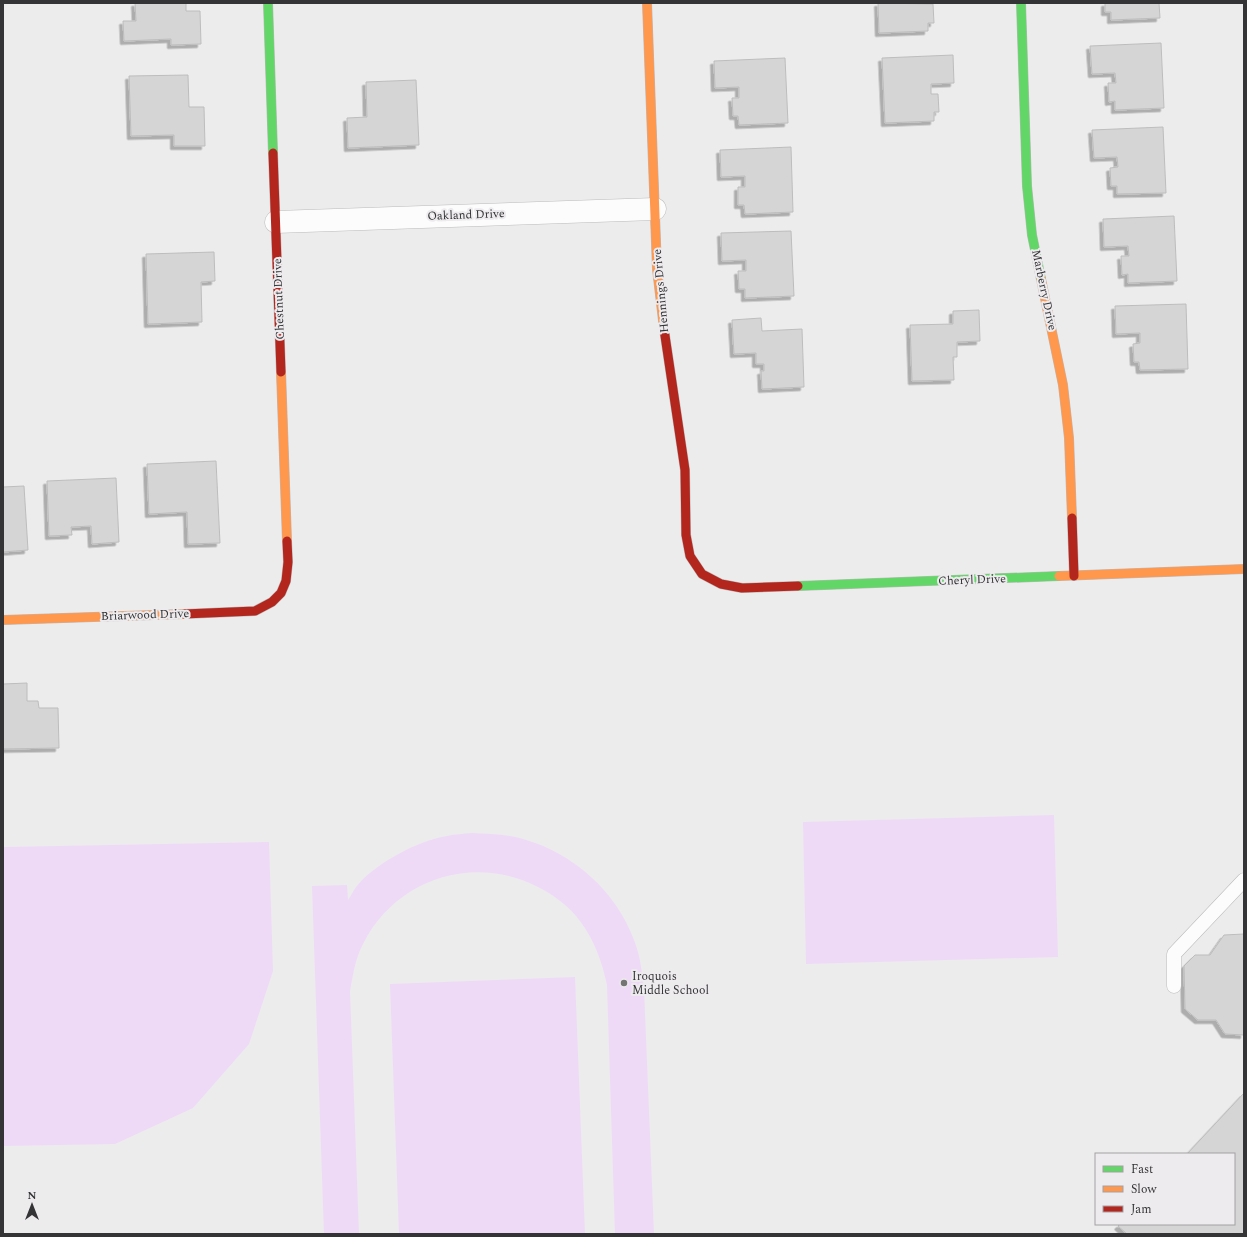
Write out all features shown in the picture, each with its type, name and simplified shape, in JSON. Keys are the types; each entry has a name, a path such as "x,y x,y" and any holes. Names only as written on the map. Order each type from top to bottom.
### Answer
{"street":[{"name":"Chestnut Drive","path":"268,3 288,562 287,578 282,594"},
{"name":"Hennings Drive","path":"647,3 658,269 662,316 685,470 686,536 690,556 702,574"},
{"name":"Marberry Drive","path":"1021,3 1027,186 1032,235 1063,385 1069,438 1074,576"},
{"name":"Oakland Drive","path":"276,222 656,209"},
{"name":"Cheryl Drive","path":"702,574 721,584 742,588 1244,569"},
{"name":"Briarwood Drive","path":"3,620 255,611 269,605 282,594"}],"lane":[{"path":"1174,986 1174,954 1244,880"}],"shaded area":[{"path":"1054,815 1058,957 806,964 803,822"},
{"path":"472,833 498,834 517,837 541,845 559,854 590,876 604,890 626,922 638,952 644,988 654,1234 615,1234 607,985 603,968 594,944 576,916 566,905 536,886 511,877 486,873 461,873 437,879 415,889 394,903 377,922 358,955 350,991 359,1234 324,1234 312,886 347,885 348,900 364,878 398,854 436,838"},
{"path":"269,842 273,971 249,1044 193,1108 115,1144 3,1146 3,848"},
{"path":"575,977 585,1234 399,1234 390,984"}],"building":[{"path":"135,3 186,3 186,11 200,11 201,44 171,45 171,39 124,41 123,21 136,21"},
{"path":"878,3 933,4 934,23 928,23 928,31 879,33"},
{"path":"1105,3 1159,3 1160,18 1111,20 1111,12 1105,12"},
{"path":"1161,43 1164,108 1115,110 1115,101 1109,102 1108,83 1116,83 1115,73 1092,74 1090,46"},
{"path":"953,55 954,83 931,84 931,94 938,94 939,112 934,112 934,121 885,123 882,58"},
{"path":"785,58 788,123 739,125 738,116 733,116 732,98 739,98 739,87 715,88 714,61"},
{"path":"188,75 189,107 204,107 205,146 174,146 174,135 131,136 129,76"},
{"path":"416,80 419,145 348,148 347,118 367,117 366,82"},
{"path":"1163,127 1166,193 1117,194 1117,186 1111,186 1110,168 1118,167 1117,157 1094,158 1092,130"},
{"path":"791,147 793,212 745,214 744,205 738,205 738,187 745,187 745,176 721,177 720,150"},
{"path":"1174,216 1177,281 1128,283 1128,274 1122,275 1121,256 1129,256 1128,246 1104,247 1103,219"},
{"path":"791,231 794,296 745,298 745,289 739,289 738,271 746,271 746,260 722,261 721,233"},
{"path":"214,252 215,281 201,282 202,322 148,324 146,254"},
{"path":"1186,304 1188,369 1140,370 1139,362 1134,362 1133,344 1140,343 1140,333 1116,334 1115,306"},
{"path":"979,310 980,341 957,342 957,357 953,357 954,380 912,381 910,325 953,324 953,311"},
{"path":"761,318 762,331 802,329 804,387 762,389 761,371 764,371 764,364 756,364 756,353 734,354 732,320"},
{"path":"216,461 220,543 188,544 187,512 149,514 147,464"},
{"path":"116,478 119,542 92,544 91,526 71,527 72,535 49,536 47,481"},
{"path":"24,486 28,550 3,552 3,487"},
{"path":"27,683 27,701 38,701 39,708 58,708 59,748 3,749 3,684"},
{"path":"1244,934 1244,1035 1225,1034 1216,1020 1198,1020 1185,1009 1184,966 1195,955 1210,955 1224,935"},
{"path":"1244,1093 1244,1234 1127,1234 1118,1226 1119,1225 1235,1225 1235,1153 1188,1153"}],"traffic: fast":[{"path":"268,3 273,153"},
{"path":"1021,3 1027,186 1032,235 1041,279"},
{"path":"798,586 1059,576"}],"traffic: slow":[{"path":"647,3 657,269 664,329"},
{"path":"1041,279 1063,385 1069,438 1072,518"},
{"path":"281,372 287,541"},
{"path":"1059,576 1244,569"},
{"path":"3,620 184,614"}],"traffic: jam":[{"path":"273,153 281,372"},
{"path":"664,329 685,470 686,535 690,556 702,574 721,584 742,588 798,586"},
{"path":"1072,518 1074,576"},
{"path":"184,614 255,611 272,602 281,593 286,581 288,562 287,541"}],"place":[{"name":"Iroquois Middle School","path":"624,983"}]}
